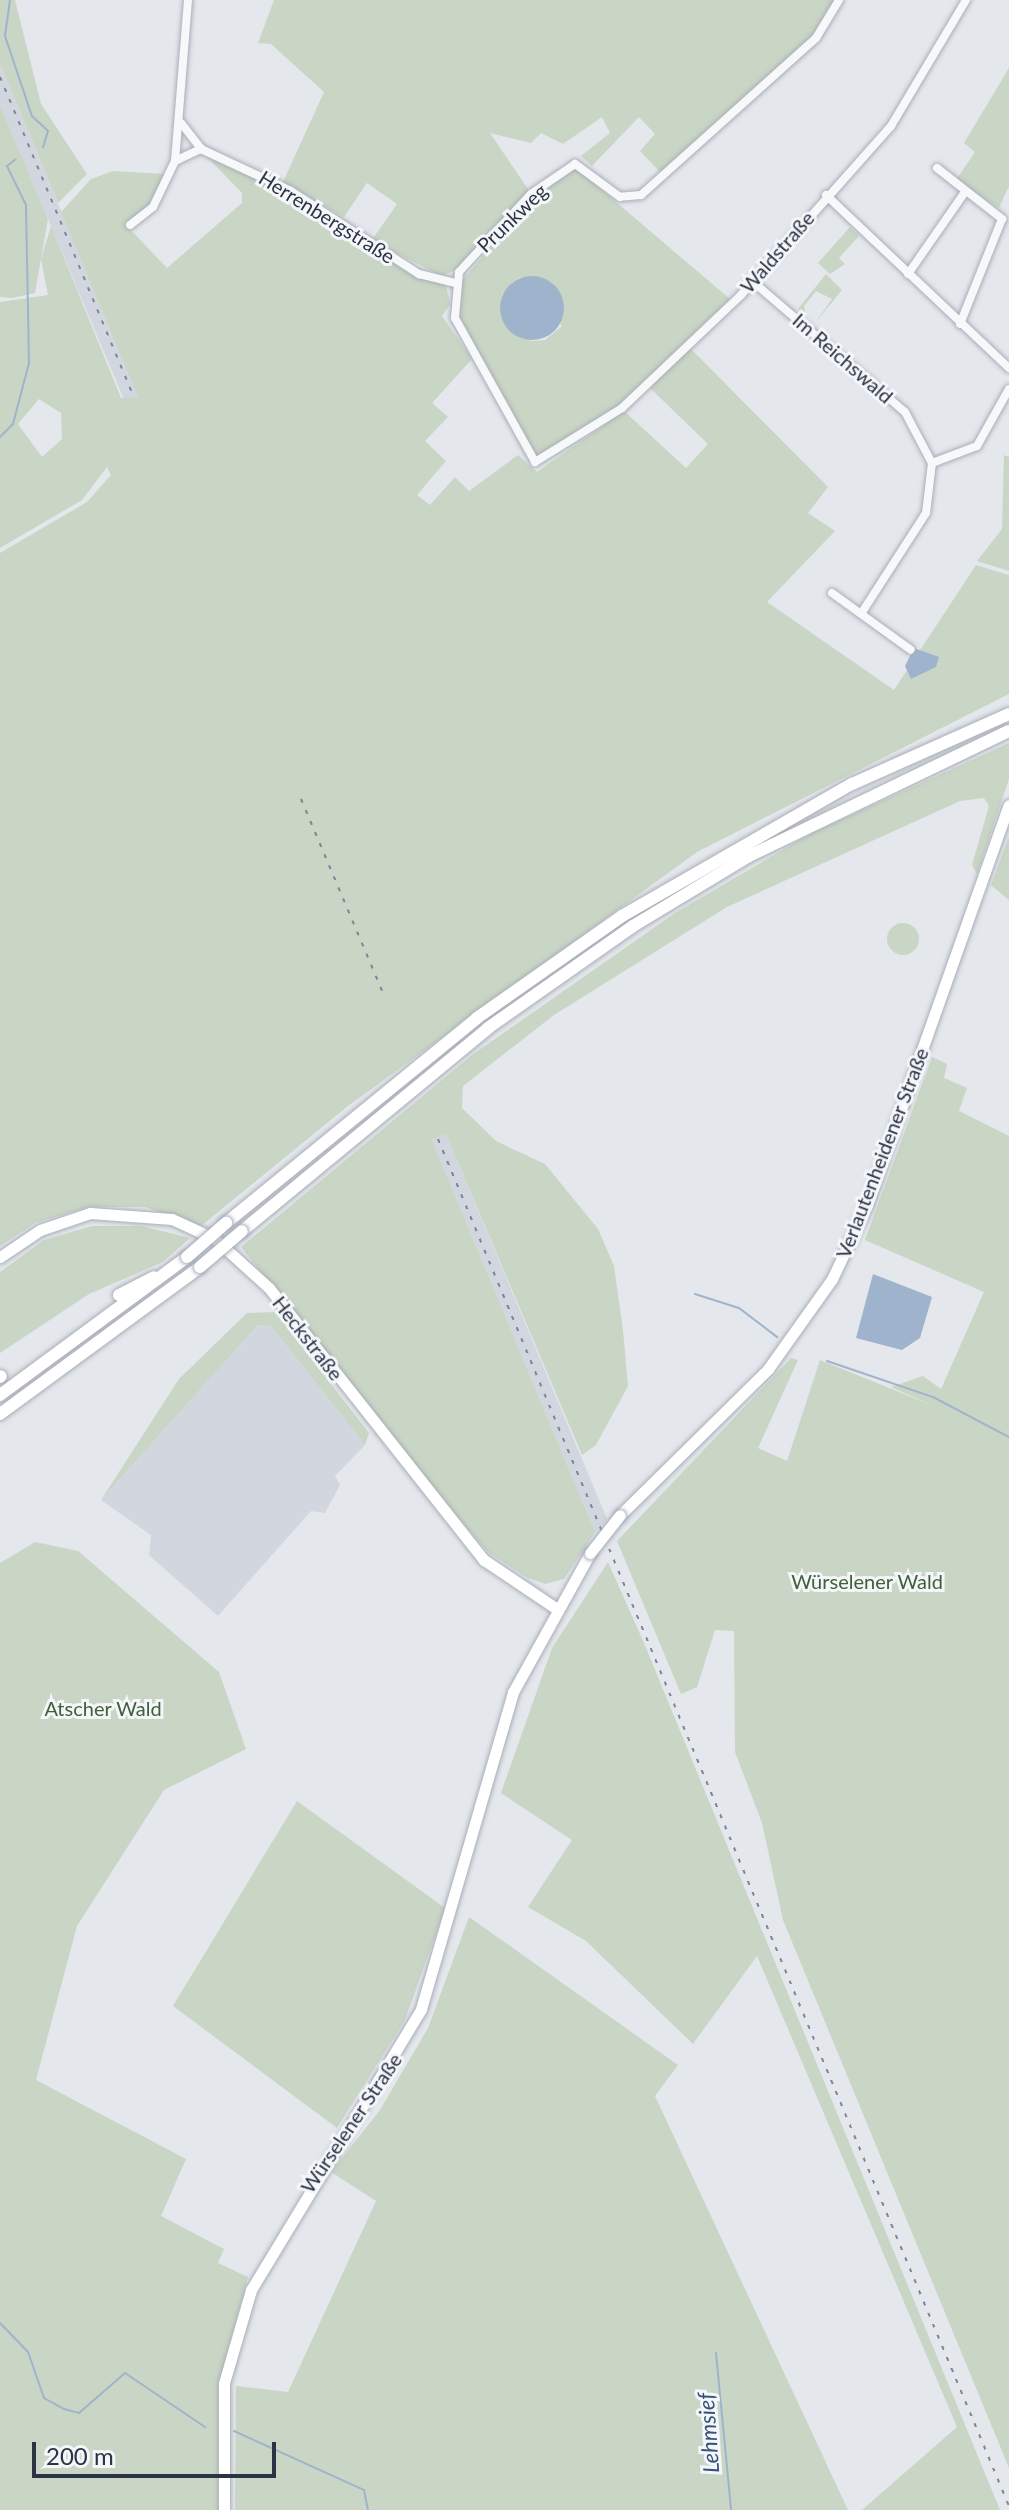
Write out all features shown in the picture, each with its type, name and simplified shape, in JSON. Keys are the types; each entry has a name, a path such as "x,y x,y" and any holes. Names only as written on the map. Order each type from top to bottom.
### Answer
{"highway":[{"path":"0,1395 187,1257 477,1018 622,916 852,784 1009,714"},
{"path":"0,1414 200,1267 488,1028 633,926 749,856 1009,731"},
{"path":"119,1295 174,1267"}],"main road":[{"name":"Verlautenheidener Straße","path":"534,1645 554,1607 620,1515 768,1369 832,1279 867,1205 1009,805"},
{"name":"Heckstraße","path":"0,1257 40,1230 90,1213 172,1219 215,1239 269,1288 475,1550 554,1607"},
{"name":"Würselener Straße","path":"224,2510 220,2420 242,2312 279,2232 395,2062 421,2009 502,1724 534,1645"}],"street":[{"path":"130,225 153,207 175,161 181,123 188,0"},
{"name":"Prunkweg","path":"454,283 531,194 575,164 620,197 641,195 816,38 839,0"},
{"name":"Waldstraße","path":"454,283 463,337 527,455 543,463 622,408 752,281 891,126 966,0"},
{"name":"Herrenbergstraße","path":"181,123 201,149 291,191 419,274 454,283"},
{"path":"175,161 201,149"},
{"path":"937,168 1002,219 960,324"},
{"path":"908,274 965,192"},
{"path":"826,195 1009,368"},
{"name":"Im Reichswald","path":"752,281 905,412 932,463"},
{"path":"861,614 926,513 932,463 977,446 1009,389"},
{"path":"832,593 911,650"}],"shaded area":[{"path":"0,63 138,397 125,402 0,105"},
{"path":"446,1134 607,1519 595,1532 432,1140"},
{"path":"258,1325 271,1326 365,1445 335,1476 340,1485 325,1513 311,1511 218,1616 149,1555 151,1535 101,1500"}],"green space":[{"path":"0,0 15,0 41,104 87,174 58,203 0,63"},
{"path":"274,0 836,0 811,38 662,174 640,151 655,134 639,117 592,166 581,156 610,133 602,117 563,144 541,133 531,143 490,133 530,192 456,270 441,276 372,240 397,204 367,183 344,217 283,182 324,92 271,44 258,43"},
{"path":"1009,68 1009,186 999,208 956,180 975,152 964,143"},
{"path":"0,105 48,219 35,293 12,298 0,297"},
{"path":"207,157 288,194 446,286 450,304 442,316 472,359 432,403 448,417 425,441 446,461 417,495 430,505 455,477 469,491 518,455 537,472 624,411 686,468 708,444 649,387 690,348 828,487 808,513 835,531 767,602 894,690 976,565 1009,575 1009,694 697,852 348,1106 201,1226 145,1207 88,1207 35,1223 0,1246 0,553 87,502 111,475 107,467 82,500 0,548 0,302 48,295 41,259 51,226 121,398 138,397 61,212 91,179 113,171 165,174 150,205 125,224 167,268 242,203 242,193","holes":["39,399 61,413 62,439 42,457 18,424"]},
{"path":"576,168 730,299 619,405 536,460 458,316 459,284 535,196","holes":["520,277 562,326 545,340 531,341 502,295"]},
{"path":"850,227 859,236 839,258 845,264 830,274 818,263"},
{"path":"826,274 842,290 815,323 832,299 816,291 804,306 806,316 798,309"},
{"path":"1004,455 1009,457 1009,571 977,561 1002,529"},
{"path":"1009,743 1009,779 977,874 972,865 989,806 984,798 960,801 727,907 554,1015 463,1086 462,1108 496,1141 545,1164 598,1229 614,1266 623,1330 628,1386 596,1445 582,1455 446,1134 432,1140 595,1532 564,1579 545,1584 526,1577 489,1553 446,1504 241,1247 472,1055 675,913 810,834"},
{"path":"1009,837 1009,900 991,885"},
{"path":"903,923 914,928 919,939 914,950 903,955 892,950 887,939 892,928"},
{"name":"Würselener Wald","path":"932,1057 947,1064 944,1078 967,1088 959,1111 1009,1136 1009,2468 783,1920 762,1823 735,1752 734,1631 715,1630 697,1687 681,1694 617,1541 791,1358 798,1360 758,1448 787,1461 820,1360 934,1406 891,1387 923,1376 941,1389 984,1292 865,1240"},
{"path":"92,1226 141,1226 190,1238 163,1262 89,1294 0,1353 0,1272 44,1240"},
{"path":"275,1312 369,1433 365,1445 271,1326 258,1325 101,1500 179,1379 247,1313"},
{"name":"Atscher Wald","path":"35,1542 78,1551 219,1672 246,1749 164,1790 77,1926 36,2080 186,2159 161,2216 224,2249 218,2263 248,2277 219,2383 219,2510 0,2510 0,1563"},
{"path":"608,1562 1000,2510 862,2510 957,2427 757,1956 693,2044 586,1941 528,1907 572,1840 501,1793 552,1648"},
{"path":"297,1801 445,1908 405,2020 337,2128 173,2006"},
{"path":"469,1917 678,2065 655,2096 848,2510 235,2510 236,2386 288,2392 376,2201 331,2172 380,2110 428,2028"}],"water":[{"path":"532,276 550,282 558,290 564,308 558,326 550,334 532,340 514,334 506,326 500,308 506,290 514,282"},
{"path":"914,648 939,657 936,667 911,679 905,666"},
{"path":"873,1274 932,1297 920,1338 902,1350 856,1338"}],"waterway":[{"path":"10,0 5,36 32,116 48,131 43,147"},
{"path":"0,437 13,424 29,363 26,205 7,166 16,159"},
{"path":"695,1294 739,1308 777,1337"},
{"path":"827,1361 933,1397 1009,1437"},
{"name":"Lehmsief","path":"0,2323 28,2352 44,2398 64,2409 79,2413 125,2373 205,2427"},
{"name":"Lehmsief","path":"716,2353 731,2510"},
{"name":"Lehmsief","path":"234,2431 364,2490 368,2510"}],"railway":[{"path":"0,77 134,398"},
{"path":"301,799 385,998"},
{"path":"438,1139 1009,2506"}]}
